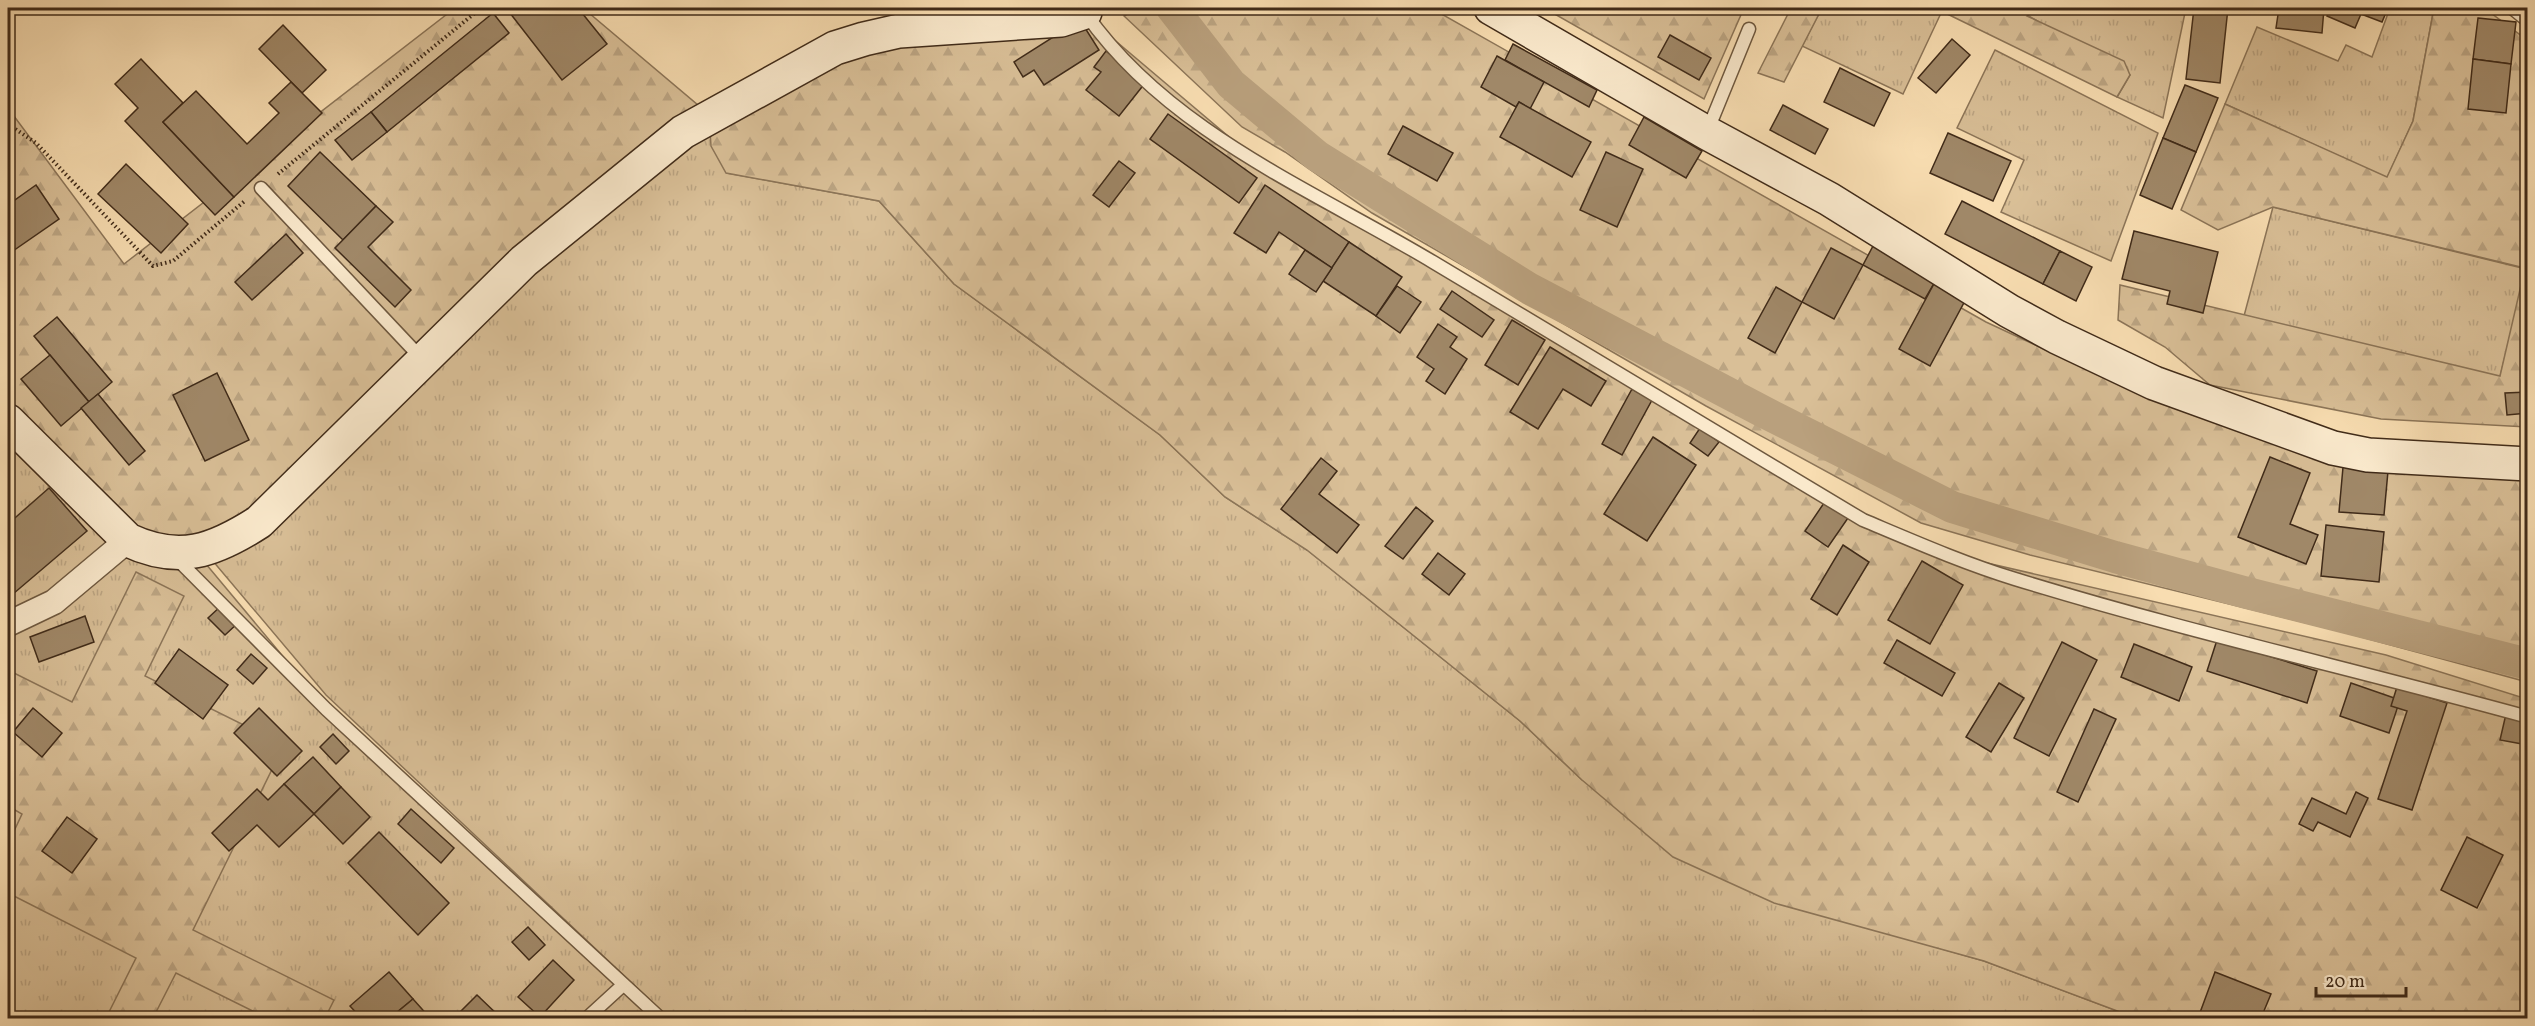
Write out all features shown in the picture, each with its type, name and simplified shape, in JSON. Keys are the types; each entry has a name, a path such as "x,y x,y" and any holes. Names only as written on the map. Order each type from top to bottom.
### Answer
{"street":[{"path":"1491,8 1707,133 1829,199 2047,332 2154,383 2345,450 2390,457 2528,464"},
{"path":"8,421 128,540 149,550 172,554 208,550 233,539 259,522 524,261 683,132 835,48 899,31 1061,20 1088,9"},
{"path":"8,624 54,602 128,540"}],"lane":[{"path":"2512,8 2528,21"},
{"path":"1088,9 1104,40 1126,62 1177,106 1229,145 1431,260 1863,520 1937,552 2013,579 2528,717"},
{"path":"1707,133 1749,29"},
{"path":"261,188 424,361"},
{"path":"172,554 326,709 660,1018"},
{"path":"587,1018 623,985"}],"path":[{"path":"8,124 36,142 153,266 173,261 481,8"}],"green space":[{"path":"455,8 583,8 704,110 851,37 1079,10 1280,180 1926,549 2386,655 2527,699 2527,1018 2136,1018 1984,961 1774,903 1673,857 1582,780 1520,721 1307,550 1225,497 1160,435 954,284 879,201 726,173 711,146 709,116 256,518 196,552 126,535 8,413 8,108 124,264"},
{"path":"1139,8 1431,8 1986,322 2121,385 2527,473 2527,682 2343,632 2030,555 1921,523 1706,406 1372,213 1285,152 1242,127 1124,16"},
{"path":"1544,8 1744,8 1704,99"},
{"path":"1791,8 1822,8 1784,82 1758,73"},
{"path":"1822,8 1934,8 1942,11 1903,94 1802,46"},
{"path":"1935,8 2036,8 2027,16 2124,61 2130,75 2117,97"},
{"path":"2036,8 2186,8 2163,118 2117,97 2130,75 2027,15"},
{"path":"2390,8 2434,8 2413,121 2387,178 2225,104 2257,27 2338,61 2346,45 2372,57"},
{"path":"2434,8 2484,8 2527,40 2527,427 2381,419 2210,385 2165,347 2118,320 2120,285 2500,376 2525,268 2273,207 2218,230 2181,210 2225,104 2387,177 2413,121"},
{"path":"1995,50 2158,133 2111,261 2001,212 2024,160 1957,128"},
{"path":"709,116 727,173 879,201 954,284 1160,435 1225,497 1307,550 1520,721 1582,780 1887,933 1984,961 2136,1018 669,1018 326,695 207,554 532,253"},
{"path":"2273,207 2526,269 2500,377 2244,316"},
{"path":"8,413 196,552 321,702 658,1018 8,1018"},
{"path":"136,572 184,596 145,676 284,745 193,930 334,1000 325,1018 267,1018 176,973 153,1018 106,1018 136,958 8,893 8,844 22,814 8,806 8,670 72,702"}],"building":[{"path":"506,8 578,8 607,44 562,80"},
{"path":"2194,8 2228,8 2220,83 2186,79"},
{"path":"2279,8 2324,8 2322,33 2276,28"},
{"path":"2330,8 2388,8 2382,22 2361,14 2355,28 2327,16"},
{"path":"493,13 509,33 387,132 371,112"},
{"path":"2478,18 2516,22 2511,64 2473,59"},
{"path":"1080,20 1099,50 1044,85 1034,70 1023,77 1014,62"},
{"path":"283,25 326,70 302,93 259,49"},
{"path":"1670,35 1711,58 1699,80 1658,57"},
{"path":"1952,39 1970,55 1936,93 1918,78"},
{"path":"1513,44 1597,90 1589,107 1505,60"},
{"path":"1106,51 1145,83 1119,116 1086,90 1101,72 1094,67"},
{"path":"1497,56 1544,82 1530,109 1519,102 1516,107 1481,87"},
{"path":"141,59 183,103 163,122 234,197 215,215 125,121 138,108 115,84"},
{"path":"2473,59 2511,64 2506,113 2468,109"},
{"path":"1840,68 1890,93 1874,126 1824,102"},
{"path":"291,82 322,113 234,197 163,122 196,91 247,144 279,113 269,103"},
{"path":"2185,85 2218,98 2196,152 2163,138"},
{"path":"1519,102 1591,142 1572,177 1500,137"},
{"path":"1783,105 1828,129 1815,154 1770,130"},
{"path":"371,112 387,132 352,160 335,140"},
{"path":"1168,114 1257,178 1239,203 1150,139"},
{"path":"1644,117 1702,151 1686,178 1629,145"},
{"path":"1403,126 1453,153 1437,181 1388,154"},
{"path":"1948,133 2011,161 1993,201 1930,173"},
{"path":"2163,138 2196,152 2172,209 2140,195"},
{"path":"320,152 376,206 343,240 288,186"},
{"path":"1606,152 1643,169 1617,227 1580,210"},
{"path":"1119,161 1135,173 1109,207 1093,195"},
{"path":"126,164 188,224 161,253 98,194"},
{"path":"36,185 59,219 10,253 8,250 8,205"},
{"path":"1265,185 1349,242 1332,268 1279,232 1266,253 1234,233"},
{"path":"1962,201 2060,251 2043,284 1945,234"},
{"path":"376,206 393,222 368,247 411,290 395,307 335,248"},
{"path":"2134,231 2218,252 2203,313 2167,304 2170,291 2122,279"},
{"path":"286,234 303,253 252,300 235,282"},
{"path":"1349,242 1402,277 1376,316 1323,281"},
{"path":"1873,246 1936,280 1925,299 1863,265"},
{"path":"1831,248 1863,265 1834,319 1802,302"},
{"path":"1305,250 1332,268 1316,292 1289,274"},
{"path":"2060,251 2092,267 2076,301 2043,284"},
{"path":"1936,280 1967,297 1930,366 1899,349"},
{"path":"1397,286 1421,302 1400,333 1376,316"},
{"path":"1776,287 1802,302 1775,353 1748,338"},
{"path":"1452,291 1494,320 1482,337 1440,309"},
{"path":"57,317 112,382 89,402 34,336"},
{"path":"1512,320 1545,340 1518,385 1485,365"},
{"path":"1438,324 1457,337 1450,347 1467,359 1445,394 1426,381 1434,369 1417,357"},
{"path":"1550,347 1606,381 1591,406 1563,389 1538,429 1510,412"},
{"path":"50,355 89,402 61,426 21,379"},
{"path":"217,373 249,440 205,461 173,395"},
{"path":"1632,389 1652,400 1622,455 1602,444"},
{"path":"2528,392 2528,413 2507,415 2505,393"},
{"path":"98,394 145,451 129,465 81,408"},
{"path":"1700,428 1719,442 1708,456 1690,443"},
{"path":"1653,437 1696,465 1647,541 1604,514"},
{"path":"2344,456 2389,460 2384,515 2339,512"},
{"path":"2270,457 2310,473 2290,524 2318,535 2306,564 2238,537"},
{"path":"1321,458 1337,471 1319,494 1359,525 1337,553 1281,509"},
{"path":"49,488 87,531 13,594 8,587 8,524"},
{"path":"1824,503 1848,518 1828,547 1805,531"},
{"path":"1416,507 1433,521 1403,559 1385,546"},
{"path":"2326,525 2384,532 2379,582 2321,576"},
{"path":"1843,545 1869,562 1837,615 1811,599"},
{"path":"1438,553 1465,574 1449,595 1422,574"},
{"path":"1922,561 1963,585 1930,644 1888,620"},
{"path":"222,605 239,622 225,635 208,618"},
{"path":"85,616 94,642 39,662 30,637"},
{"path":"1897,640 1955,673 1942,696 1884,663"},
{"path":"2217,640 2317,671 2307,703 2207,671"},
{"path":"2062,642 2097,660 2049,756 2014,738"},
{"path":"2134,644 2192,667 2179,701 2121,677"},
{"path":"179,649 228,685 203,719 155,683"},
{"path":"251,654 267,668 253,684 237,670"},
{"path":"1999,683 2024,698 1991,752 1966,737"},
{"path":"2351,683 2400,700 2389,733 2340,716"},
{"path":"2397,687 2447,703 2412,810 2378,799 2407,711 2391,706"},
{"path":"33,708 62,733 42,757 13,732"},
{"path":"259,708 302,751 277,776 234,733"},
{"path":"2094,709 2116,719 2078,802 2057,792"},
{"path":"2506,714 2528,719 2528,745 2500,740"},
{"path":"333,734 349,751 336,764 320,747"},
{"path":"313,757 341,787 314,814 284,784"},
{"path":"284,784 314,814 279,847 257,825 229,851 212,833 257,789 268,800"},
{"path":"341,787 370,817 343,844 314,814"},
{"path":"2356,792 2368,798 2350,837 2318,822 2313,831 2299,824 2312,798 2346,814"},
{"path":"411,809 454,848 441,863 398,824"},
{"path":"67,817 97,839 72,873 42,851"},
{"path":"379,832 449,903 418,935 348,863"},
{"path":"2467,837 2503,855 2477,908 2441,890"},
{"path":"528,927 545,945 529,960 512,942"},
{"path":"553,960 574,980 540,1017 518,997"},
{"path":"389,972 413,999 390,1018 361,1018 350,1006"},
{"path":"2215,972 2271,994 2261,1018 2198,1018"},
{"path":"477,995 501,1018 454,1018"},
{"path":"413,999 430,1018 390,1018"}],"waterway":[{"path":"1172,8 1231,84 1317,156 1530,289 1762,411 1952,507 2115,557 2247,593 2528,664"}]}
